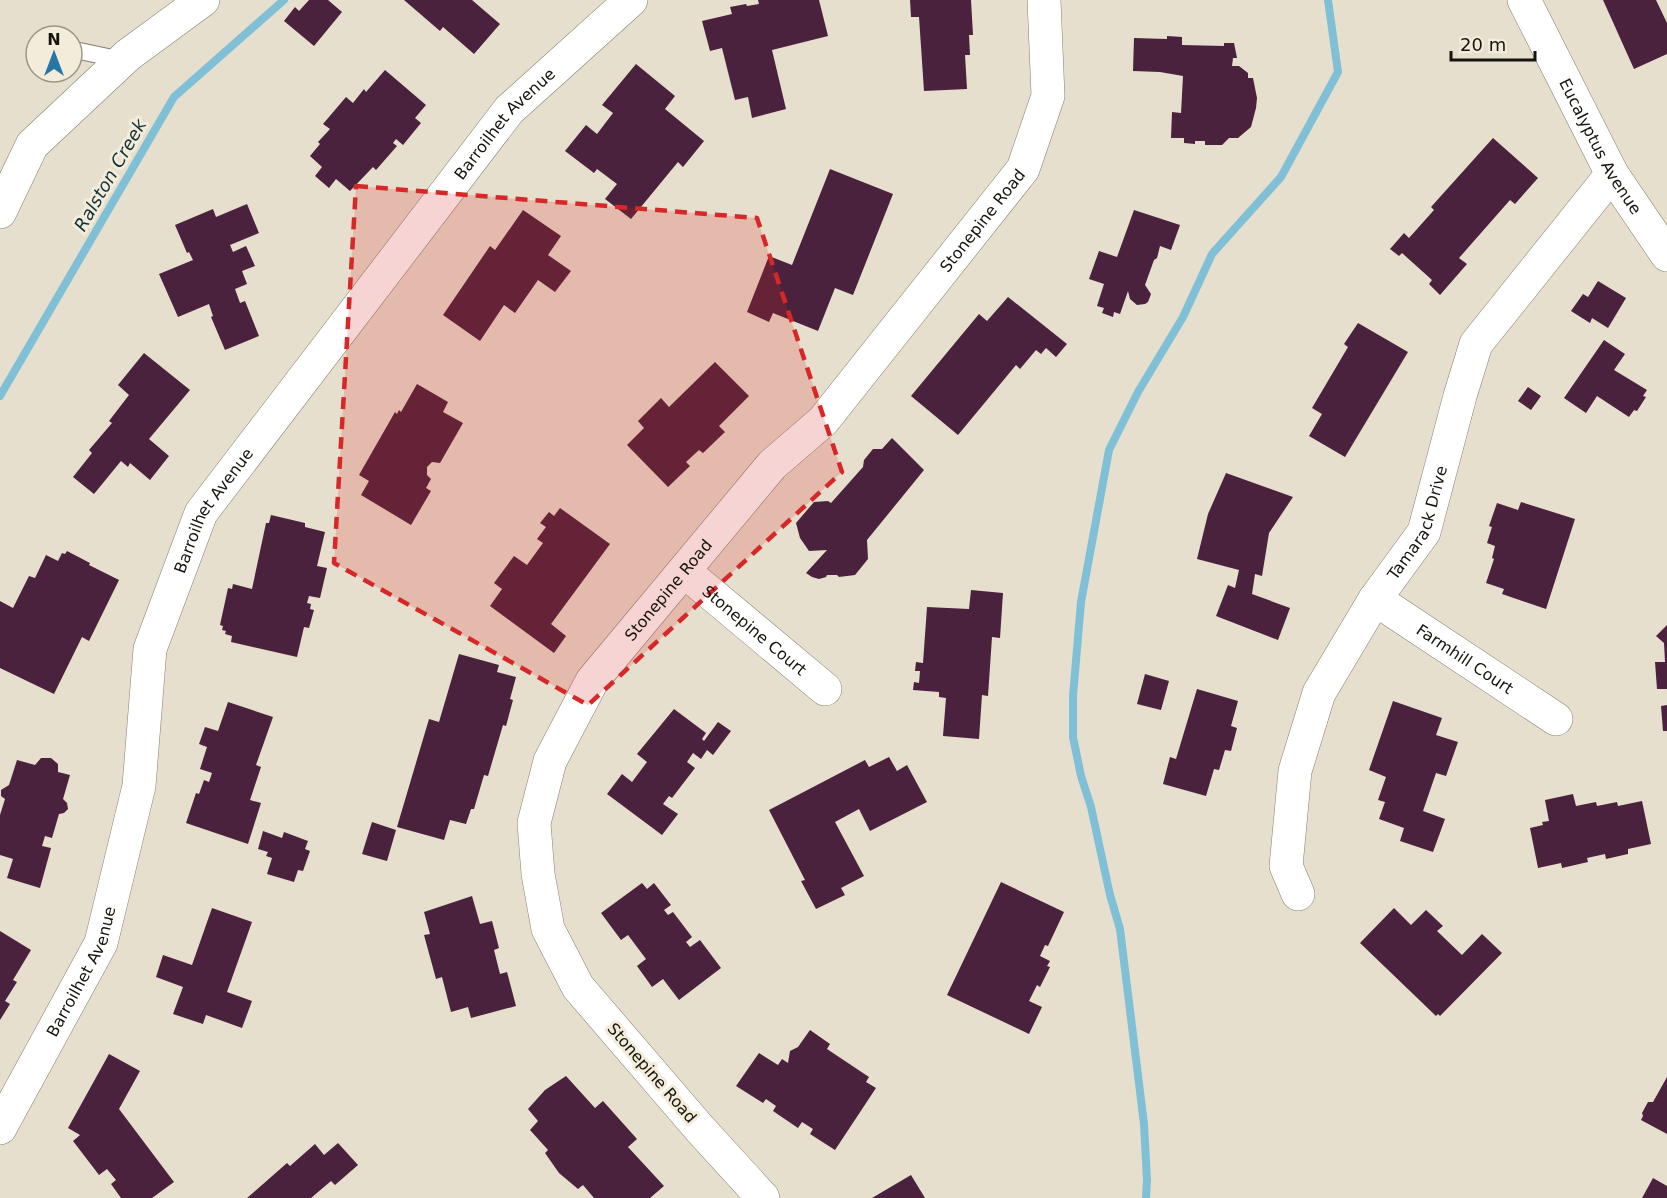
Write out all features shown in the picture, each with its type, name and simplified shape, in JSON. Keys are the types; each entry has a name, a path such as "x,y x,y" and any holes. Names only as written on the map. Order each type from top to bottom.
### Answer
{"street":[{"path":"0,212 32,144 122,60 203,0"},
{"name":"Barroilhet Avenue","path":"0,1128 101,943 139,786 150,649 201,513 509,110 631,0"},
{"name":"Stonepine Road","path":"763,1198 700,1129 578,987 548,929 538,874 534,823 550,761 592,681 772,465 824,421 1023,169 1048,96 1044,0"},
{"name":"Eucalyptus Avenue","path":"1524,0 1612,174 1667,255"},
{"name":"Tamarack Drive","path":"1298,894 1286,866 1295,771 1319,693 1375,599 1424,532 1476,344 1612,174"},
{"name":"Stonepine Court","path":"684,571 825,688"},
{"name":"Farmhill Court","path":"1375,599 1556,719"}],"lane":[{"path":"84,52 122,60"}],"highlighted area":[{"path":"356,186 757,218 842,472 588,705 334,563"}],"building":[{"path":"309,0 328,0 342,12 314,46 284,21 295,7 299,11"},
{"path":"404,0 472,0 500,24 474,54 443,27 440,31"},
{"path":"758,0 819,0 828,36 772,50 786,109 752,118 748,97 735,100 722,48 710,51 702,21 732,14 730,7 759,4"},
{"path":"910,0 971,0 973,35 969,35 970,55 965,55 967,89 924,91 919,17 911,17"},
{"path":"1603,0 1656,0 1667,23 1667,54 1634,69"},
{"path":"1167,36 1182,37 1182,45 1224,46 1224,43 1234,43 1237,58 1233,58 1232,66 1239,66 1248,73 1248,78 1253,78 1257,98 1251,127 1238,138 1229,138 1222,145 1205,145 1205,141 1195,141 1195,144 1184,143 1184,138 1171,138 1172,112 1181,113 1183,76 1133,71 1134,38 1167,39"},
{"path":"636,64 675,96 665,109 704,141 683,167 678,162 631,219 605,199 617,184 597,169 594,173 565,151 586,125 597,134 613,113 602,105"},
{"path":"385,70 426,105 415,118 421,123 403,145 396,139 393,143 397,146 376,170 373,167 350,191 336,179 329,188 315,176 322,167 310,156 320,144 318,142 330,129 323,124 346,97 353,103 364,89 366,92"},
{"path":"1493,138 1538,178 1515,204 1510,200 1459,258 1467,264 1440,295 1429,284 1432,280 1402,253 1399,256 1390,249 1404,233 1409,238 1434,210 1431,207"},
{"path":"830,169 893,194 853,295 835,288 818,331 773,313 769,322 747,312 769,256 792,265"},
{"path":"247,204 259,233 230,245 233,252 246,246 255,266 242,271 247,284 235,289 240,303 245,301 259,336 225,350 211,317 213,316 209,304 178,317 159,274 193,260 189,252 187,253 175,225 213,209 216,217"},
{"path":"523,210 561,236 548,255 571,271 555,292 538,280 515,313 504,305 480,341 443,315 490,246 495,250"},
{"path":"1134,210 1180,225 1171,250 1160,246 1157,258 1154,260 1145,285 1151,294 1148,302 1137,305 1130,299 1128,291 1120,314 1114,312 1113,317 1102,313 1104,308 1097,306 1104,284 1089,279 1099,251 1117,257"},
{"path":"1598,281 1626,298 1608,328 1592,318 1590,323 1571,311 1583,294 1588,297"},
{"path":"1008,297 1067,344 1056,357 1046,348 1041,354 1036,350 1020,369 1016,365 958,435 911,396 979,314 987,321"},
{"path":"1358,323 1408,352 1345,457 1309,436 1322,414 1312,408 1348,347 1344,344"},
{"path":"1604,340 1625,354 1614,370 1647,390 1643,396 1646,397 1637,411 1634,410 1629,417 1597,396 1586,413 1564,398"},
{"path":"144,353 190,390 149,439 169,456 150,480 130,463 128,467 121,461 94,494 73,477 92,453 89,450 112,423 109,421 129,395 118,385"},
{"path":"715,362 749,396 719,426 725,432 703,453 699,450 686,462 690,466 668,487 627,445 644,428 638,421 661,398 669,407"},
{"path":"417,384 448,402 443,412 463,423 440,463 432,462 427,467 427,475 431,479 426,488 431,491 411,525 361,495 369,481 359,475 395,412 397,414 399,410 401,412"},
{"path":"1528,387 1541,396 1531,410 1518,401"},
{"path":"892,438 924,470 867,540 868,559 855,575 839,577 827,575 819,579 812,577 806,573 827,550 809,551 800,538 796,523 814,502 828,501 831,503 863,467 864,460 873,449 882,449"},
{"path":"1226,473 1293,497 1269,533 1262,576 1255,574 1252,594 1290,608 1278,640 1216,616 1228,585 1235,588 1239,570 1197,559 1208,514"},
{"path":"1521,502 1575,519 1546,609 1502,594 1504,589 1486,583 1494,559 1492,558 1495,546 1487,543 1492,527 1489,526 1497,503 1518,510"},
{"path":"560,508 610,544 551,624 566,636 554,653 490,606 502,589 494,583 514,556 527,565 543,543 537,539 546,527 540,523 549,512 554,516"},
{"path":"271,515 305,523 305,527 325,532 317,566 327,568 320,598 309,596 307,603 311,604 310,609 314,610 309,628 304,627 297,657 231,642 232,636 225,634 226,631 222,630 223,626 220,625 228,588 232,589 233,584 252,589 266,523 269,523"},
{"path":"67,551 119,580 89,641 82,637 54,694 0,668 0,601 13,608 29,576 35,578 46,555 58,561 62,553 65,554"},
{"path":"971,590 1003,593 1000,638 992,637 988,696 982,695 979,739 943,736 946,698 939,697 939,692 913,690 914,682 919,683 920,671 915,671 916,662 923,663 927,607 969,609"},
{"path":"1667,625 1667,689 1657,689 1655,662 1665,662 1664,643 1656,636"},
{"path":"459,654 499,665 497,672 516,677 506,726 503,725 488,776 484,775 474,809 471,809 466,824 450,820 444,840 397,827 429,719 439,722"},
{"path":"1145,674 1169,681 1161,710 1137,704"},
{"path":"1197,689 1238,701 1231,726 1237,728 1231,751 1225,750 1219,770 1214,769 1206,796 1163,784 1170,757 1176,759"},
{"path":"1393,701 1442,718 1436,735 1458,742 1446,776 1436,773 1423,811 1445,819 1433,852 1400,841 1404,828 1379,819 1385,802 1378,800 1386,777 1369,770"},
{"path":"228,702 273,717 256,765 261,767 250,800 261,803 248,844 186,823 196,793 199,794 204,780 209,782 212,773 200,769 207,747 199,744 205,727 218,731"},
{"path":"1667,705 1667,731 1663,731 1661,706"},
{"path":"674,709 706,733 702,739 704,741 718,722 731,731 713,755 707,750 701,759 693,753 687,762 695,768 672,798 669,796 663,804 678,814 662,835 607,794 622,774 632,782 647,762 637,754"},
{"path":"889,757 897,771 907,765 927,802 870,831 859,809 835,822 864,876 841,888 845,895 816,909 801,881 805,880 769,810 865,760 869,767"},
{"path":"41,758 51,758 58,764 58,772 70,775 63,799 68,809 59,814 52,838 45,836 42,846 51,848 40,888 7,878 13,859 0,855 0,815 5,799 1,796 1,790 9,785 17,760 35,765"},
{"path":"1573,794 1576,806 1596,802 1597,806 1617,802 1618,806 1642,801 1651,844 1628,849 1628,854 1606,859 1605,854 1587,858 1588,862 1562,868 1561,863 1538,868 1530,828 1549,821 1545,800"},
{"path":"372,822 396,830 387,861 362,854"},
{"path":"263,831 282,838 284,832 308,841 305,849 310,851 303,871 298,870 294,882 267,874 272,858 266,856 268,852 258,849"},
{"path":"1001,882 1064,912 1048,946 1045,945 1040,956 1050,961 1047,966 1050,967 1040,987 1037,985 1029,1001 1042,1007 1029,1034 947,995"},
{"path":"642,883 647,889 654,883 671,905 664,910 668,915 673,912 692,937 686,942 690,947 700,940 721,968 679,1000 663,979 652,987 637,966 646,959 628,935 621,940 601,913"},
{"path":"472,896 480,924 492,921 499,948 494,950 500,974 507,972 516,1006 471,1018 468,1007 451,1012 442,977 436,979 424,935 430,934 424,912"},
{"path":"212,908 252,922 227,992 252,1001 242,1028 206,1015 203,1024 173,1014 183,987 156,977 163,955 192,965"},
{"path":"1394,908 1411,925 1426,910 1443,926 1437,931 1462,955 1482,934 1502,953 1440,1016 1438,1014 1436,1016 1360,943"},
{"path":"0,931 31,950 13,980 17,982 5,1001 10,1004 0,1020"},
{"path":"810,1030 830,1044 827,1049 869,1077 866,1082 876,1088 835,1150 810,1134 813,1129 802,1122 798,1128 773,1111 776,1106 766,1099 763,1103 736,1086 759,1053 778,1065 782,1059 788,1063 790,1051 798,1047"},
{"path":"109,1054 140,1071 119,1109 174,1182 152,1198 121,1198 111,1184 116,1180 107,1169 99,1175 73,1141 80,1135 68,1128"},
{"path":"566,1076 595,1108 603,1101 637,1139 628,1147 664,1186 650,1198 594,1198 583,1185 578,1189 559,1173 545,1153 548,1150 530,1130 538,1121 528,1109 545,1090"},
{"path":"1667,1077 1667,1134 1641,1120 1648,1102 1653,1102"},
{"path":"338,1143 358,1165 335,1185 331,1181 311,1198 247,1198 287,1163 290,1166 315,1144 324,1155"},
{"path":"911,1175 925,1198 872,1198"},
{"path":"1653,1178 1667,1186 1667,1198 1642,1198"}],"waterway":[{"name":"Ralston Creek","path":"0,396 174,97 284,0"},
{"path":"1146,1198 1144,1124 1120,929 1073,737 1073,696 1081,602 1109,450 1138,392 1183,317 1212,254 1281,177 1338,72 1328,0"}]}
